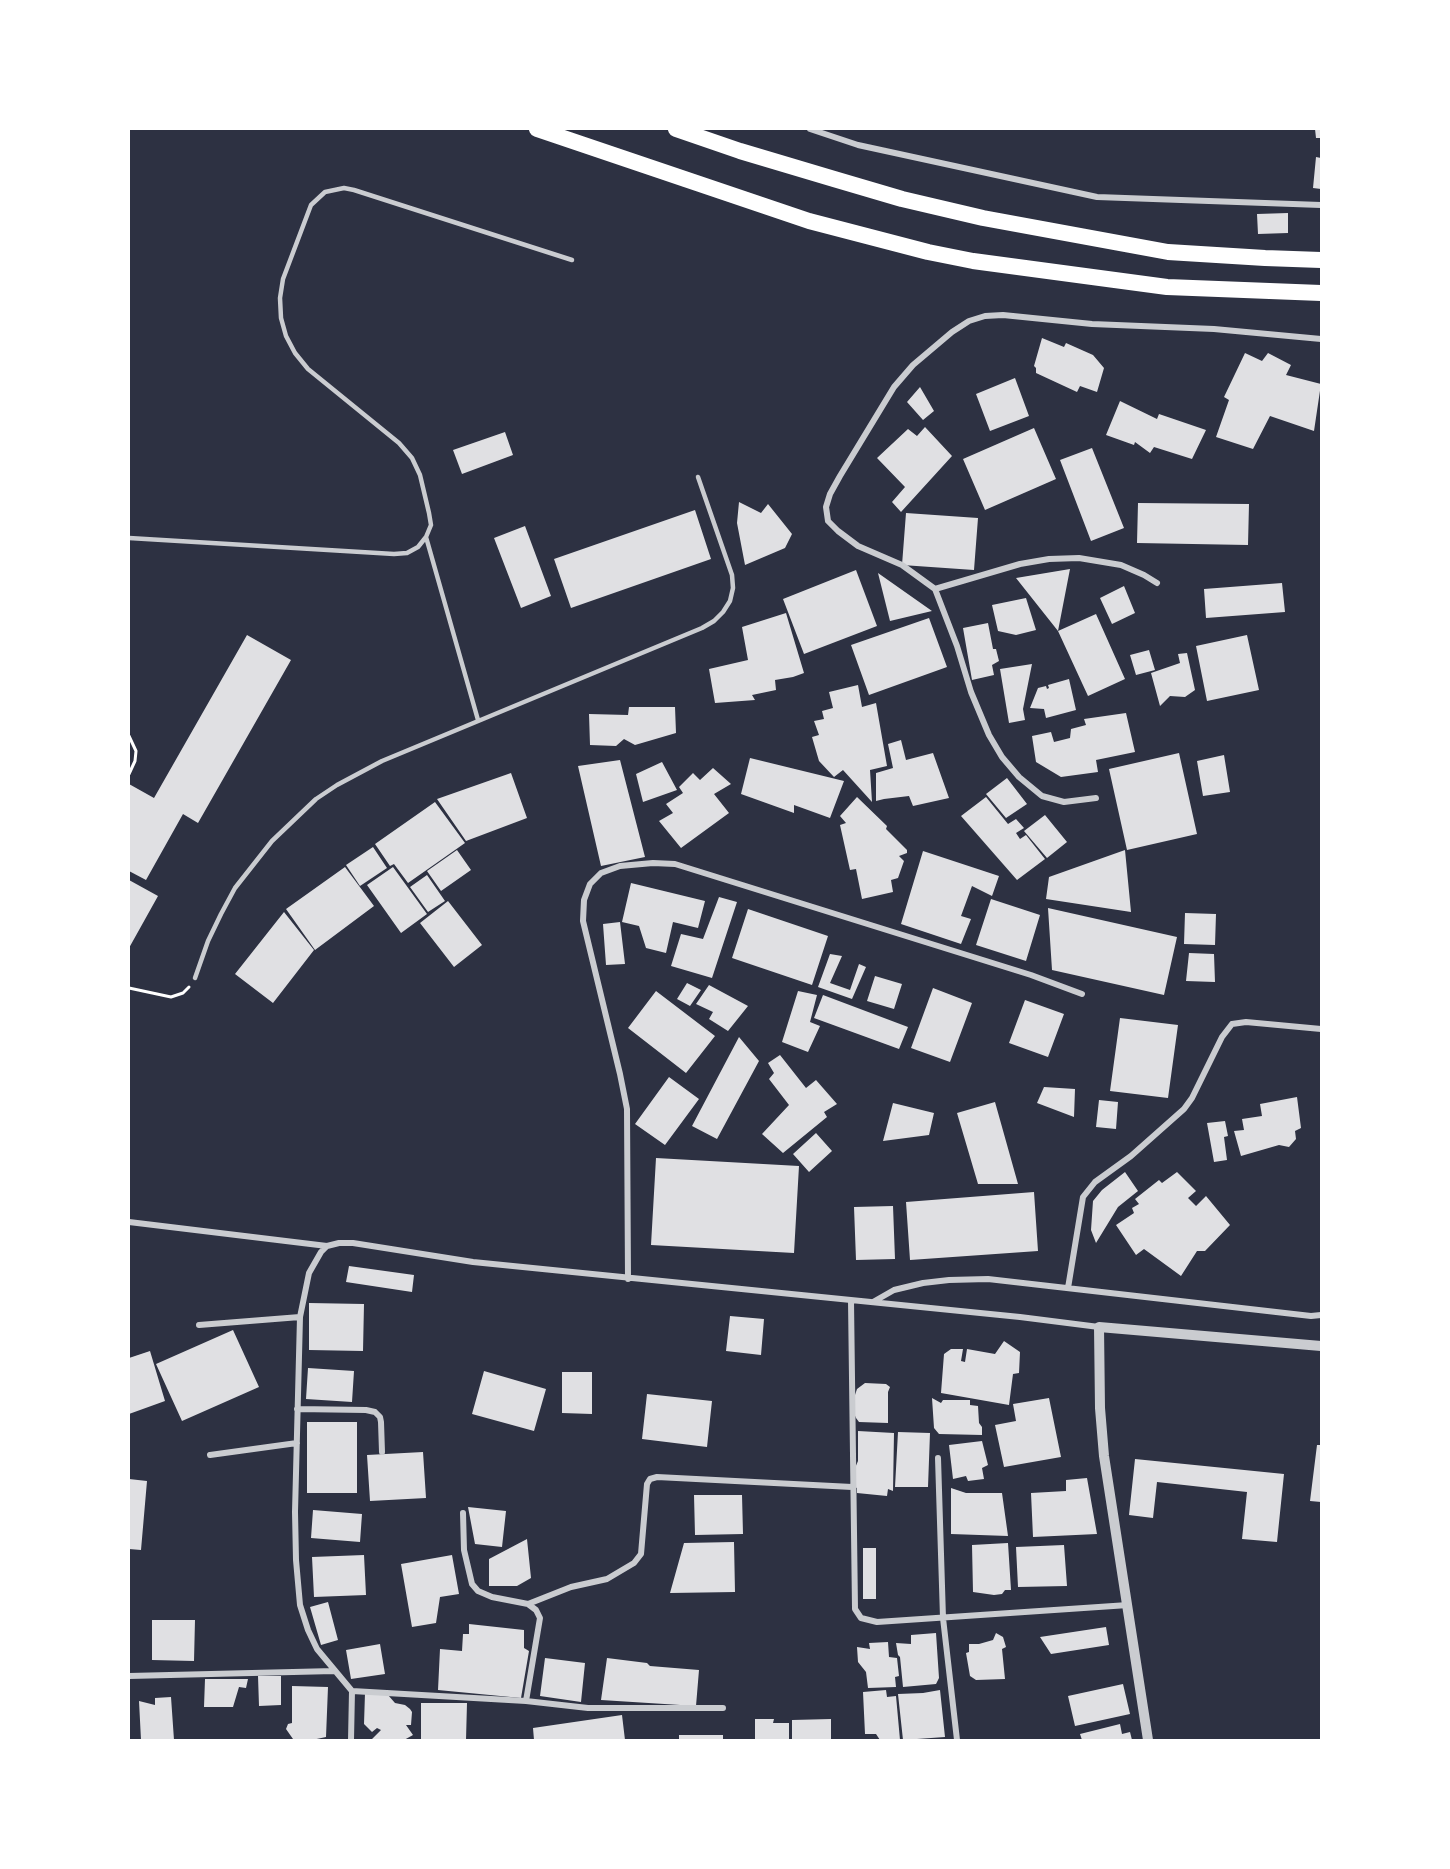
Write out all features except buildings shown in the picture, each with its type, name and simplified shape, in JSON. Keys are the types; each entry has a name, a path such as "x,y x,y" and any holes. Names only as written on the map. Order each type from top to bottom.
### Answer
{"highway":[{"path":"537,129 809,221 928,252 973,261 1167,287 1321,293"},
{"path":"676,129 740,151 902,199 983,218 1168,252 1321,260"}],"street":[{"path":"810,129 858,145 1097,197 1321,205"},
{"path":"1096,798 1064,802 1042,796 1002,757 989,735 970,692 957,646 935,589 902,565 858,546 838,531 828,521 826,507 830,494 894,387 913,365 969,321 985,316 1003,315 1092,324 1214,329 1321,339"},
{"path":"935,589 1020,564 1049,559 1079,558 1121,565 1157,583"},
{"path":"628,1279 627,1109 583,921 584,900 590,884 601,873 620,866 675,864 1031,975 1082,994"},
{"path":"1068,1288 1083,1197 1095,1182 1131,1156 1184,1108 1192,1098 1222,1037 1232,1024 1246,1022 1321,1029"},
{"path":"129,1222 327,1246 353,1243 473,1262 872,1302 1099,1328 1321,1346"},
{"path":"327,1246 309,1273 300,1317 294,1512 300,1605 317,1649 352,1691 351,1740"},
{"path":"872,1302 894,1290 923,1283 988,1279 1311,1316 1321,1315"},
{"path":"851,1301 852,1487 855,1609 857,1614 861,1618 877,1622 1128,1605"},
{"path":"199,1325 300,1317"},
{"path":"1099,1328 1099,1397 1104,1456 1148,1740"},
{"path":"297,1409 375,1412 381,1422 382,1452"},
{"path":"210,1455 297,1443"},
{"path":"938,1458 943,1618 957,1740"},
{"path":"528,1604 571,1587 607,1579 634,1563 641,1554 647,1484 650,1479 657,1477 852,1487"},
{"path":"463,1513 464,1550 472,1584 478,1591 492,1597 528,1604 536,1610 540,1618 526,1701"},
{"path":"129,1676 334,1671"},
{"path":"352,1691 526,1701 588,1708 723,1708"}],"lane":[{"path":"129,538 394,554 407,553 418,547 426,537 430,525 429,513 420,475 412,458 399,443 308,369 295,353 286,336 281,318 280,298 283,279 311,205 326,192 344,188 572,260"},
{"path":"195,978 220,914 235,888 272,841 316,800 359,772 382,761 714,621 730,601 733,588 732,575 698,477"},
{"path":"426,537 478,720"}],"path":[{"path":"129,736 136,751 135,762 129,774"},
{"path":"129,988 171,997 183,993 195,978"}]}
